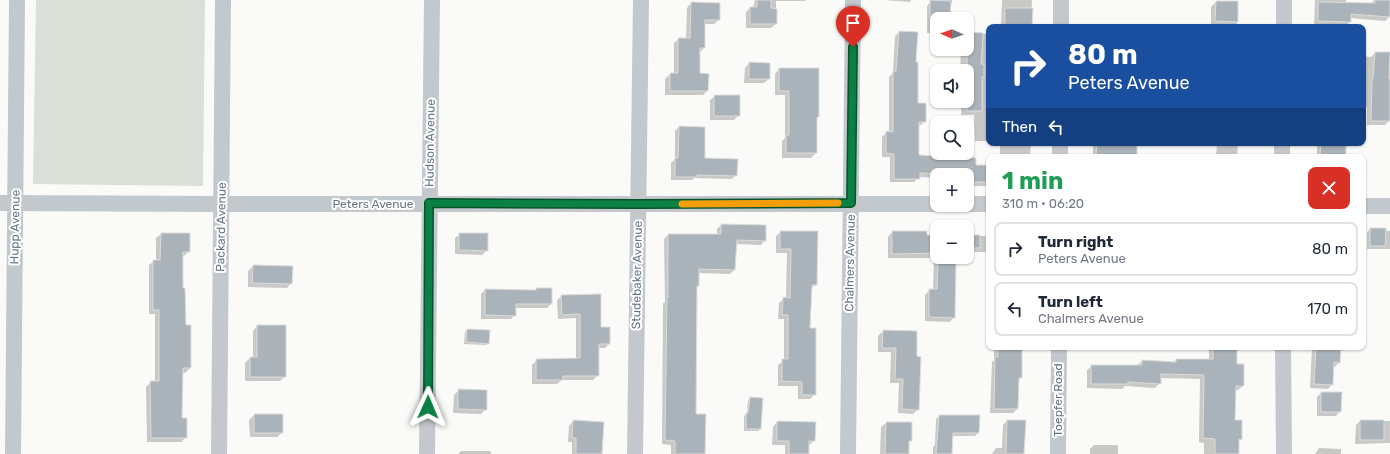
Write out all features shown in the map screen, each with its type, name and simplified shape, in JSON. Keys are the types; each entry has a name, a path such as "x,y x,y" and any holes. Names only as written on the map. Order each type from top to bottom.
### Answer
{"street":[{"name":"Hupp Avenue","path":"13,454 8,203 17,0"},
{"name":"Packard Avenue","path":"219,454 223,0"},
{"name":"Hudson Avenue","path":"427,454 432,0"},
{"name":"Studebaker Avenue","path":"635,454 641,0"},
{"name":"Chalmers Avenue","path":"848,454 854,0"},
{"path":"1061,0 1061,24"},
{"path":"1284,0 1284,24"},
{"name":"Peters Avenue","path":"8,203 930,204"},
{"path":"974,204 986,204"},
{"path":"1366,206 1390,206"},
{"name":"Toepfer Road","path":"1058,454 1059,350"},
{"path":"1283,350 1284,454"}],"shaded area":[{"path":"36,0 205,0 203,186 33,184"}],"building":[{"path":"757,0 771,0 771,8 777,9 777,24 750,24 750,7 757,7"},
{"path":"930,0 951,1 950,12 930,12"},
{"path":"1375,0 1390,0 1390,17 1351,14 1351,22 1318,21 1318,2 1375,3"},
{"path":"1216,1 1238,1 1238,22 1215,21"},
{"path":"691,2 720,3 720,20 705,20 705,48 700,48 700,73 709,74 708,91 670,91 670,73 678,73 678,38 690,38"},
{"path":"1005,8 1033,8 1032,24 1005,24"},
{"path":"899,31 918,32 916,62 918,62 918,103 926,103 926,122 919,122 919,155 930,156 930,160 974,160 974,158 976,158 976,165 986,165 986,182 974,182 974,168 930,168 930,173 920,173 920,179 894,179 894,154 886,153 886,131 893,132 893,71 896,71"},
{"path":"974,32 983,33 981,64 984,64 984,77 982,77 982,111 967,111 967,108 974,108 974,64 967,64 967,56 974,56"},
{"path":"1375,52 1390,52 1390,121 1371,121 1372,79"},
{"path":"749,62 770,63 770,79 749,79"},
{"path":"779,68 819,68 817,153 786,153 786,135 789,135 789,91 779,91"},
{"path":"714,95 740,95 740,116 714,116"},
{"path":"679,126 705,127 705,158 738,159 737,176 697,175 697,177 675,177 675,158 678,158"},
{"path":"1097,146 1137,146 1137,154 1096,154"},
{"path":"1321,146 1346,146 1346,154 1320,154"},
{"path":"721,224 766,225 766,241 737,240 735,270 699,269 699,286 697,286 696,414 706,414 705,454 675,454 675,441 665,440 668,234 721,234"},
{"path":"1370,228 1386,228 1385,246 1370,246"},
{"path":"780,231 818,231 817,285 812,285 810,328 816,328 816,395 802,395 802,382 782,381 782,359 788,359 788,315 782,315 783,297 790,298 791,249 780,249"},
{"path":"892,231 927,231 927,235 930,235 930,253 892,254"},
{"path":"161,233 190,233 190,252 183,252 183,288 185,288 186,325 191,325 191,368 183,368 182,418 187,418 187,438 151,438 150,381 159,381 159,310 153,310 153,260 160,260"},
{"path":"459,233 488,233 488,251 459,250"},
{"path":"974,235 980,235 980,248 974,248"},
{"path":"938,264 956,264 955,318 929,317 929,289 937,289"},
{"path":"253,265 293,266 292,284 252,283"},
{"path":"536,288 552,288 552,304 516,304 516,316 485,315 485,289 536,290"},
{"path":"601,294 601,327 610,327 610,344 599,344 599,376 563,376 563,380 536,380 536,359 580,358 580,314 562,315 561,295"},
{"path":"257,325 286,325 286,377 250,377 250,357 257,357"},
{"path":"467,329 490,330 489,344 466,342"},
{"path":"883,330 917,331 917,356 921,357 919,410 902,409 903,379 895,379 896,348 882,348"},
{"path":"998,350 1022,350 1022,378 1019,378 1018,409 994,409 995,357 998,357"},
{"path":"1213,350 1237,350 1237,364 1244,364 1244,386 1236,386 1235,420 1242,420 1242,440 1239,439 1239,454 1215,454 1215,439 1203,438 1204,375 1161,374 1161,384 1128,382 1128,384 1091,384 1091,365 1142,365 1142,360 1176,362 1176,359 1213,359"},
{"path":"1316,350 1341,350 1340,363 1334,362 1333,385 1314,384"},
{"path":"458,389 487,390 487,410 458,409"},
{"path":"1321,392 1342,392 1341,412 1321,412"},
{"path":"750,397 763,398 761,429 746,429 746,413 748,413"},
{"path":"254,414 283,414 283,433 254,433"},
{"path":"939,415 980,415 979,433 953,433 952,454 936,454"},
{"path":"573,420 604,422 602,454 576,454 576,438 572,438"},
{"path":"1007,420 1026,420 1024,454 1006,454"},
{"path":"1360,420 1384,420 1384,440 1360,440"},
{"path":"777,421 816,422 815,441 809,441 809,454 789,454 789,441 777,441"},
{"path":"886,422 912,422 912,441 909,441 909,454 885,454"}],"slow traffic":[{"path":"682,204 838,203"}],"route":[{"path":"428,407 429,203 851,203 853,47"}]}
